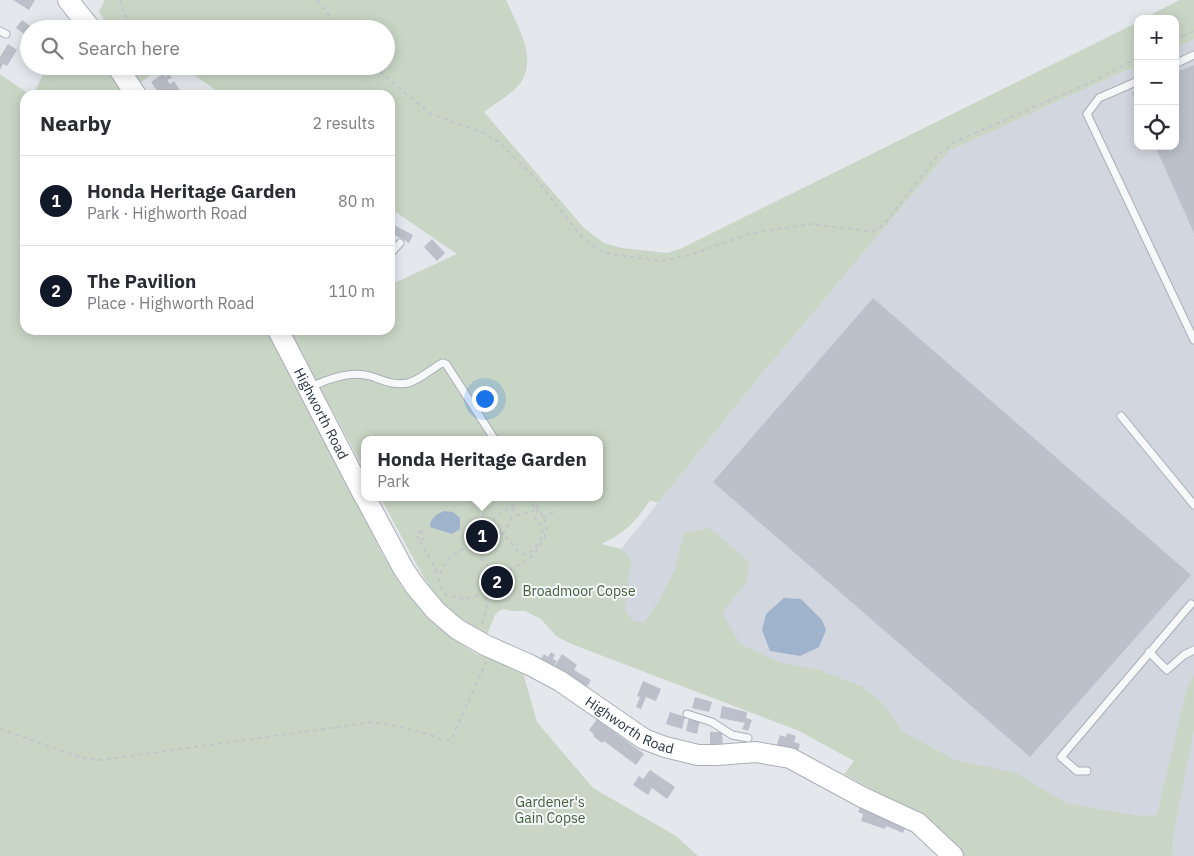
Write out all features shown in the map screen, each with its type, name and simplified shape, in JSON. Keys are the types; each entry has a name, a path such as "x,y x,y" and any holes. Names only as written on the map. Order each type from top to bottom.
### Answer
{"street":[{"path":"68,0 84,20"},
{"path":"123,75 133,90"},
{"name":"Highworth Road","path":"281,335 361,488"},
{"name":"Highworth Road","path":"368,501 414,586 446,620 484,644 560,681 629,731 649,742 698,755 731,745 798,761 860,797 918,823 953,856"}],"lane":[{"path":"1179,62 1194,55"},
{"path":"1134,83 1099,98 1087,114 1194,340"},
{"path":"395,248 400,243"},
{"path":"308,389 331,379 355,374 370,376 387,382 406,383 417,379 442,363 446,364 492,436"},
{"path":"1121,416 1194,505"},
{"path":"1087,771 1077,771 1061,757 1191,604"},
{"path":"1149,652 1167,670 1184,655 1194,650"},
{"path":"687,714 712,722 731,745 748,738"}],"path":[{"path":"120,0 122,9 128,20"},
{"path":"318,0 333,20"},
{"path":"1179,38 1194,31"},
{"path":"384,75 431,114 484,133 499,142 546,190 576,232 594,247 611,254 661,261 693,254 752,232 791,226 811,224 872,232 877,230 895,211 933,161 950,145 1087,84 1134,60"},
{"path":"439,575 445,564 454,555 466,547 478,543 483,538 486,528 482,501"},
{"path":"516,501 513,507 494,518 495,527 513,544 519,553 527,554 534,550 544,528"},
{"path":"492,571 506,570 520,564 538,550 544,528 543,518 531,501"},
{"path":"513,507 515,514"},
{"path":"503,535 512,516 537,510"},
{"path":"537,510 536,521 544,528"},
{"path":"543,518 557,510"},
{"path":"420,541 439,575 442,589 447,595 464,599 494,591 504,584 507,577 506,570"},
{"path":"478,543 481,558 492,571"},
{"path":"0,729 82,758 102,760 373,722 432,735 444,741 451,740 484,644 486,606 484,594 492,571"}],"shaded area":[{"path":"1194,39 1194,856 1079,856 578,603 754,383 949,151 1134,67 1134,150 1179,150 1179,46"}],"green space":[{"name":"Broadmoor Copse","path":"105,0 506,0 524,40 527,62 526,72 521,82 513,91 484,112 584,228 604,243 622,248 667,253 680,249 1134,24 1134,67 949,151 754,383 658,503 650,500 640,515 629,526 601,544 622,549 632,562 629,571 625,610 633,621 644,623 659,601 675,570 684,533 710,528 749,562 747,581 722,613 740,644 781,663 819,670 863,687 883,704 903,732 955,760 1016,773 1066,803 1139,816 1157,815 1187,688 1194,674 1194,728 1174,831 1172,856 960,856 923,817 844,774 854,761 799,731 574,645 557,637 541,619 525,611 504,609 499,611 495,615 486,637 450,611 437,597 424,578 382,501 603,501 603,436 361,436 361,463 291,335 395,335 395,283 457,254 395,211 395,90 216,90 194,75 395,75 395,20 104,20 99,11"},
{"path":"1179,0 1194,0 1194,39 1179,46 1179,15 1151,15"},
{"name":"Gardener's Gain Copse","path":"0,74 23,90 20,90 20,335 273,335 382,553 401,586 437,624 476,654 506,659 522,669 537,722 593,788 676,836 698,856 0,856"},
{"path":"43,75 116,75 127,90 35,90"},
{"path":"135,75 151,75 140,83"}],"water":[{"path":"444,511 453,512 460,518 460,529 452,534 430,527 436,515"},
{"path":"784,598 801,599 822,620 826,630 819,647 800,656 770,651 762,630 766,614"}],"building":[{"path":"13,0 35,0 29,10"},
{"path":"20,23 20,31 16,28"},
{"path":"8,44 17,50 7,66 3,64 0,70 0,57"},
{"path":"1194,65 1194,233 1157,150 1179,150 1179,71"},
{"path":"162,75 165,77 170,75 172,78 167,80 170,84 174,81 180,90 157,90 151,82"},
{"path":"395,226 413,235 409,243 395,235"},
{"path":"432,239 445,253 437,261 424,247"},
{"path":"873,298 1191,575 1030,757 713,482"},
{"path":"551,652 555,655 553,659 557,661 551,671 538,663 544,654 548,657"},
{"path":"562,654 577,665 574,670 591,680 585,690 552,671"},
{"path":"643,681 661,689 656,701 646,697 641,709 636,707 640,697 637,696"},
{"path":"695,697 712,702 709,712 692,708"},
{"path":"722,706 747,712 746,718 752,720 748,731 742,729 745,723 720,718"},
{"path":"670,712 685,717 682,729 666,724"},
{"path":"689,717 700,720 697,734 686,731"},
{"path":"597,719 644,754 636,765 604,741 602,743 593,736 594,734 589,730"},
{"path":"710,732 722,732 723,749 710,749"},
{"path":"787,733 796,736 794,742 800,744 797,754 776,747 780,735 786,737"},
{"path":"650,770 675,787 667,799 652,788 648,795 633,785 639,776 643,779"},
{"path":"861,803 907,824 903,833 886,826 885,829 861,821 863,814 858,812"}],"place":[{"name":"Honda Heritage Garden","path":"482,536"},
{"name":"The Pavilion","path":"497,582"}]}
